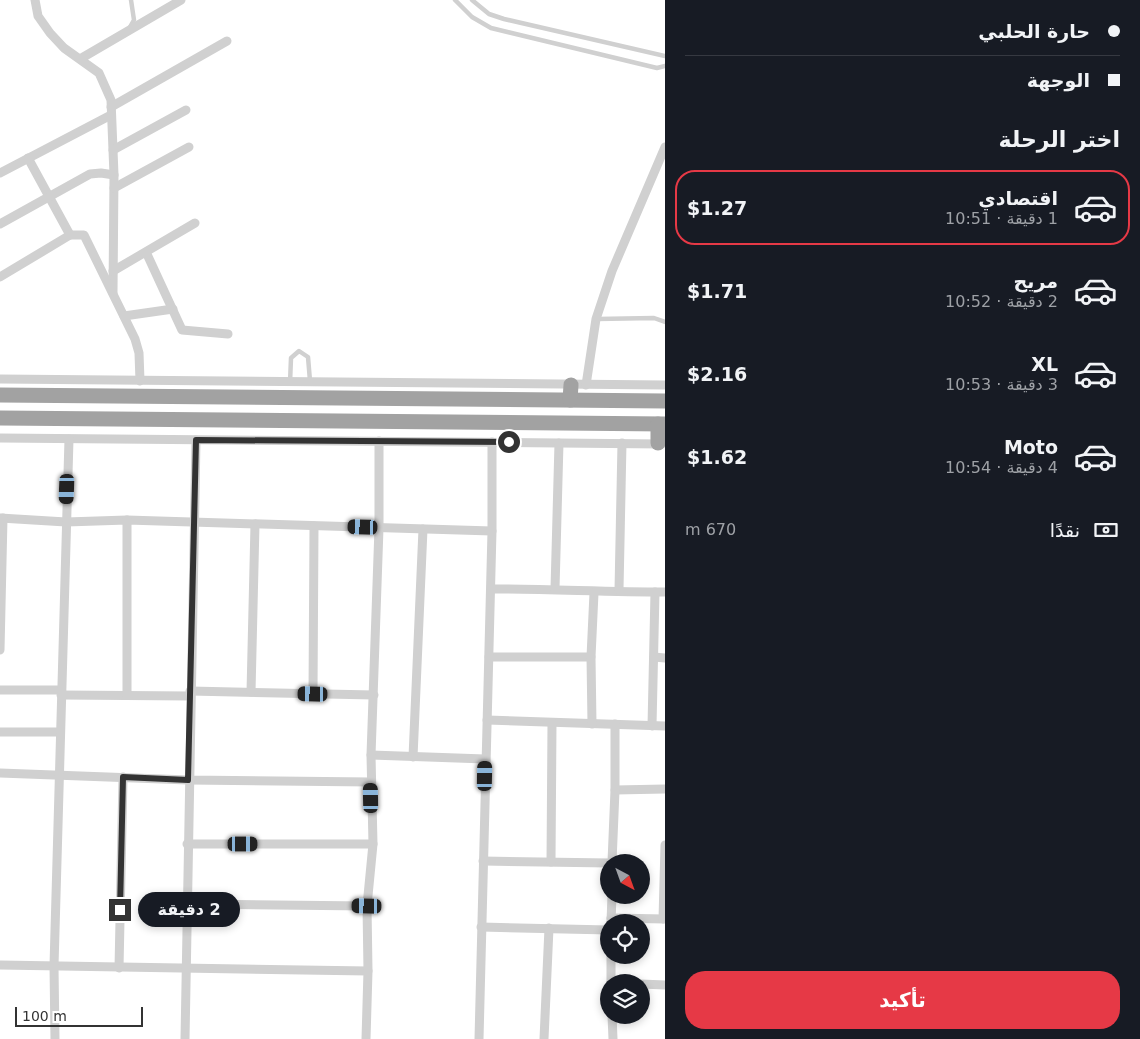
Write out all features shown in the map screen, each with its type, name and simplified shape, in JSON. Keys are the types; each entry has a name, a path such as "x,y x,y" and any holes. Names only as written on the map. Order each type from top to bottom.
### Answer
{"highway":[{"path":"570,400 579,385"},
{"path":"0,395 665,401"},
{"path":"378,421 379,399"},
{"path":"0,418 662,424 661,444"}],"street":[{"path":"35,0 38,16 50,33 64,48 99,73 110,100 114,175 113,293"},
{"path":"80,59 181,0"},
{"path":"0,173 111,111 227,41"},
{"path":"113,150 186,110"},
{"path":"114,188 189,147"},
{"path":"579,385 596,318 612,271 665,147"},
{"path":"28,158 70,235"},
{"path":"0,224 49,195 90,174 101,172 114,175"},
{"path":"113,271 195,223"},
{"path":"0,276 70,235 84,235 138,348 140,382"},
{"path":"146,252 182,330 228,334"},
{"path":"124,316 172,309"},
{"path":"0,379 140,382 665,385"},
{"path":"0,438 661,444"},
{"path":"55,1039 54,966 60,774 59,732 69,439"},
{"path":"184,1039 196,440"},
{"path":"366,1039 367,906 373,844 371,755 379,528 379,441"},
{"path":"478,1039 491,589 492,442"},
{"path":"555,589 559,443"},
{"path":"619,590 622,443"},
{"path":"0,650 2,518 66,522 127,520 492,531"},
{"path":"127,520 127,695"},
{"path":"251,692 255,524"},
{"path":"313,694 314,526"},
{"path":"413,757 423,529"},
{"path":"491,589 555,589 594,593 619,590 665,592"},
{"path":"652,726 655,592"},
{"path":"592,724 591,657 594,593"},
{"path":"489,657 591,657"},
{"path":"654,657 665,658"},
{"path":"0,690 127,695 251,692 374,695"},
{"path":"487,720 665,726"},
{"path":"552,723 552,862"},
{"path":"611,854 615,790 615,724"},
{"path":"0,732 59,732"},
{"path":"371,755 485,759"},
{"path":"0,773 188,780 371,782"},
{"path":"119,968 123,777"},
{"path":"615,790 665,789"},
{"path":"187,844 373,844"},
{"path":"650,919 664,919 665,845"},
{"path":"483,861 600,863"},
{"path":"196,904 367,906"},
{"path":"482,927 600,930"},
{"path":"544,1039 549,928"},
{"path":"0,965 368,971"},
{"path":"650,984 665,985"},
{"path":"612,1024 613,1039"}],"lane":[{"path":"128,30 134,20 131,0"},
{"path":"455,0 472,17 491,28 657,68 665,66"},
{"path":"472,0 489,14 504,19 664,55"},
{"path":"596,318 654,318 665,322"},
{"path":"290,383 291,358 299,351 308,357 310,383"}],"route":[{"path":"120,910 123,777 188,780 196,440 509,442"}]}
